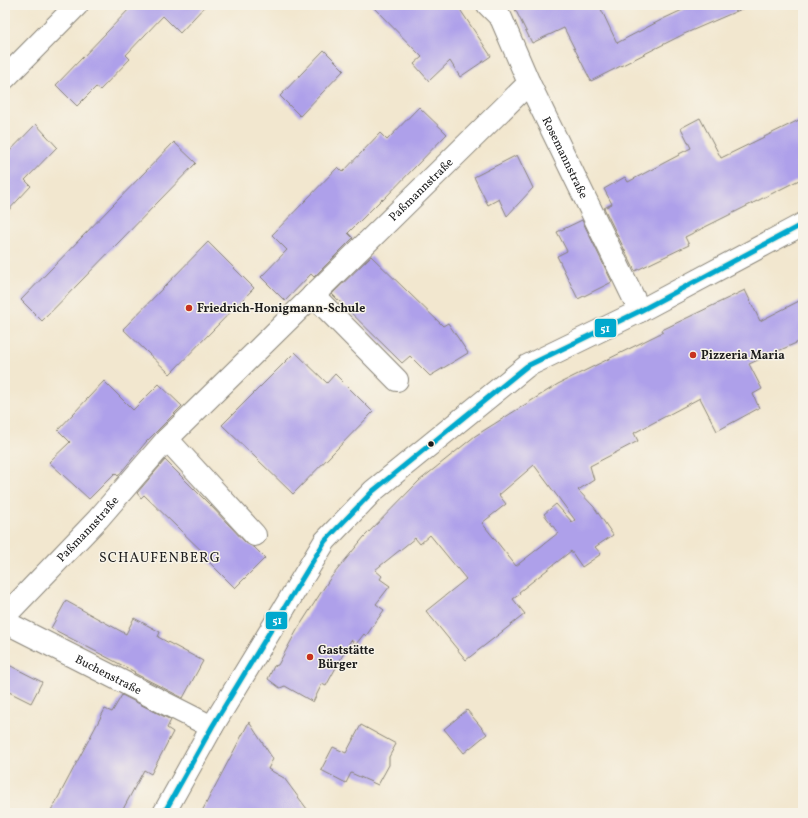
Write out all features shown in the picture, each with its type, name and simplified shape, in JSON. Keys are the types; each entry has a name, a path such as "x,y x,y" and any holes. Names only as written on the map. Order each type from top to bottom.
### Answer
{"street":[{"path":"5,78 77,5"},
{"name":"Rosemannstraße","path":"488,5 501,18 529,83 640,311"},
{"name":"Paßmannstraße","path":"5,616 98,519 167,439 529,83"},
{"path":"164,813 212,727 325,541 373,491 527,366 640,311 803,224"},
{"path":"313,295 397,380"},
{"path":"167,439 255,536"},
{"name":"Buchenstraße","path":"5,622 212,727"}],"building":[{"path":"133,5 206,5 180,33 163,16 126,55 130,59 100,90 96,87 77,106 56,85"},
{"path":"371,5 457,5 491,56 460,77 450,61 429,81 414,64 422,57"},
{"path":"513,5 610,5 601,9 617,43 693,5 751,5 684,34 591,81 564,28 532,43"},
{"path":"324,50 344,70 300,116 280,96"},
{"path":"419,107 447,134 383,200 382,199 348,233 353,238 314,277 311,274 285,301 261,277 287,250 272,235 338,167 343,172 380,133 387,140"},
{"path":"700,118 721,158 803,118 803,178 685,237 689,245 635,271 604,208 612,204 604,189 625,177 628,182 691,148 681,128"},
{"path":"36,124 57,147 25,180 31,186 5,214 5,156"},
{"path":"174,142 196,163 42,321 21,300"},
{"path":"517,155 533,188 507,216 499,199 488,205 474,177"},
{"path":"582,220 612,282 578,299 557,256 567,251 557,232"},
{"path":"208,242 254,288 170,374 123,329"},
{"path":"371,256 443,326 448,323 468,353 430,376 410,356 402,363 332,294"},
{"path":"745,290 760,321 803,299 803,340 749,364 762,389 753,394 759,408 717,431 700,398 634,433 638,441 590,466 594,480 578,490 594,507 613,535 595,547 601,554 582,567 571,551 519,592 520,594 513,599 525,614 466,660 426,611 466,579 430,535 420,544 415,538 375,570 382,576 380,579 390,586 376,604 384,610 366,636 364,634 356,644 351,640 326,686 322,684 313,702 285,686 280,688 268,679 274,666 278,665 297,630 329,580 364,537 419,481 475,436 558,384 663,332 662,330","holes":["534,465 575,520 572,522 556,504 544,514 558,533 516,566 482,523 506,504 499,495"]},
{"path":"295,352 327,383 335,374 373,412 293,494 222,425"},
{"path":"104,381 133,410 159,384 182,406 146,442 118,476 115,473 89,499 49,462 70,442 58,430"},
{"path":"165,460 246,543 254,547 265,558 235,588 208,561 210,559 144,495 141,498 137,493"},
{"path":"66,601 126,634 134,618 160,632 158,637 203,661 183,698 51,628"},
{"path":"5,663 42,682 31,703 5,690"},
{"path":"122,695 171,720 167,728 173,732 151,774 144,770 121,813 50,813 105,709 112,712"},
{"path":"467,710 487,734 464,753 444,729"},
{"path":"249,722 273,759 268,769 284,778 310,813 201,813"},
{"path":"361,725 396,744 389,757 389,765 378,785 351,773 346,783 321,770 333,747 346,753"}],"transit line":[{"name":"51","path":"164,813 212,727 325,541 373,491 527,366 640,311 803,224"}],"place":[{"name":"Friedrich-Honigmann-Schule","path":"189,308"},
{"name":"Pizzeria Maria","path":"693,355"},
{"name":"Gaststätte Bürger","path":"310,657"}],"district":[{"name":"SCHAUFENBERG","path":"160,557"}]}
